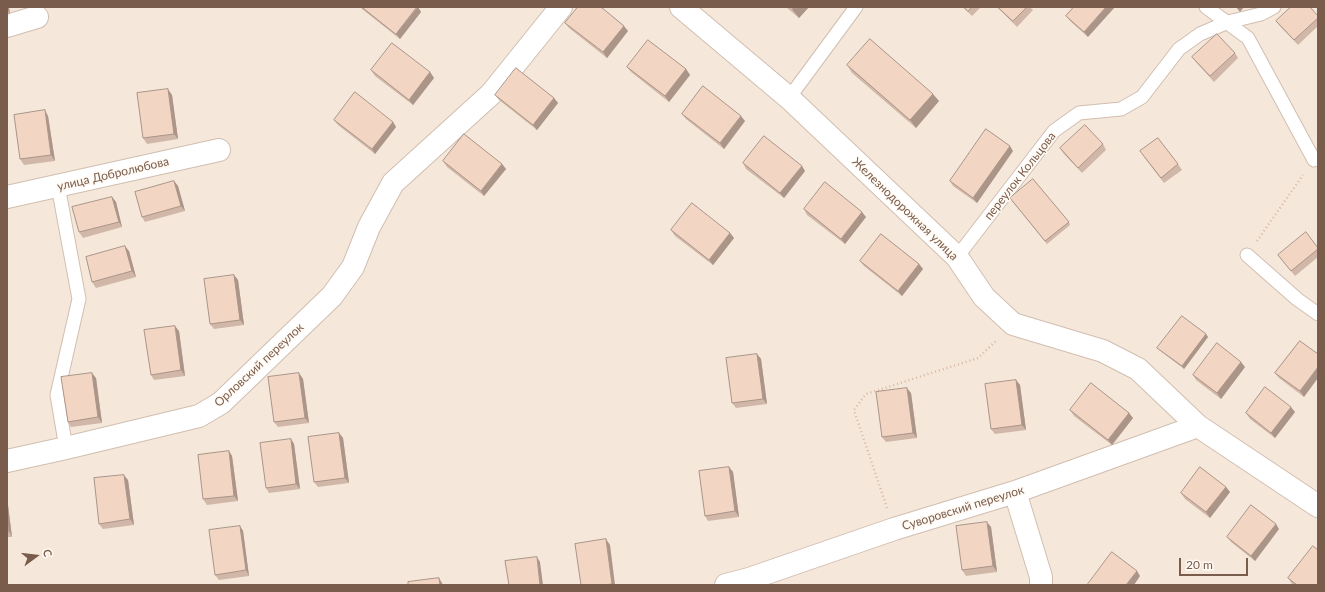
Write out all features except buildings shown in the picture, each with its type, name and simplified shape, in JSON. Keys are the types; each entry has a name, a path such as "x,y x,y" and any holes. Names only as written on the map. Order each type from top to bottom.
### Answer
{"street":[{"name":"Орловский переулок","path":"7,461 199,416 221,403 332,296 353,267 369,227 393,184 491,94 561,7"},
{"name":"Железнодорожная улица","path":"681,7 789,98 957,257 984,297 1013,324 1103,351 1138,369 1198,426 1318,506"},
{"path":"7,26 37,12"},
{"name":"улица Добролюбова","path":"7,197 219,150"},
{"name":"Суворовский переулок","path":"726,585 751,582 894,529 1015,492 1198,426"},
{"path":"1015,492 1041,577 1041,585"}],"lane":[{"path":"789,98 856,7"},
{"path":"1206,7 1248,38 1314,160"},
{"name":"переулок Кольцова","path":"957,257 1054,131 1079,113 1121,109 1142,97 1180,50 1200,34 1228,22 1261,14 1274,7"},
{"path":"58,186 79,299 57,395 66,448"},
{"path":"1247,255 1297,300 1318,314"}],"path":[{"path":"1247,255 1314,160"},
{"path":"894,529 854,410 866,394 978,358 1013,324"}],"shaded area":[{"path":"7,7 1318,7 1318,585 7,585"}]}
